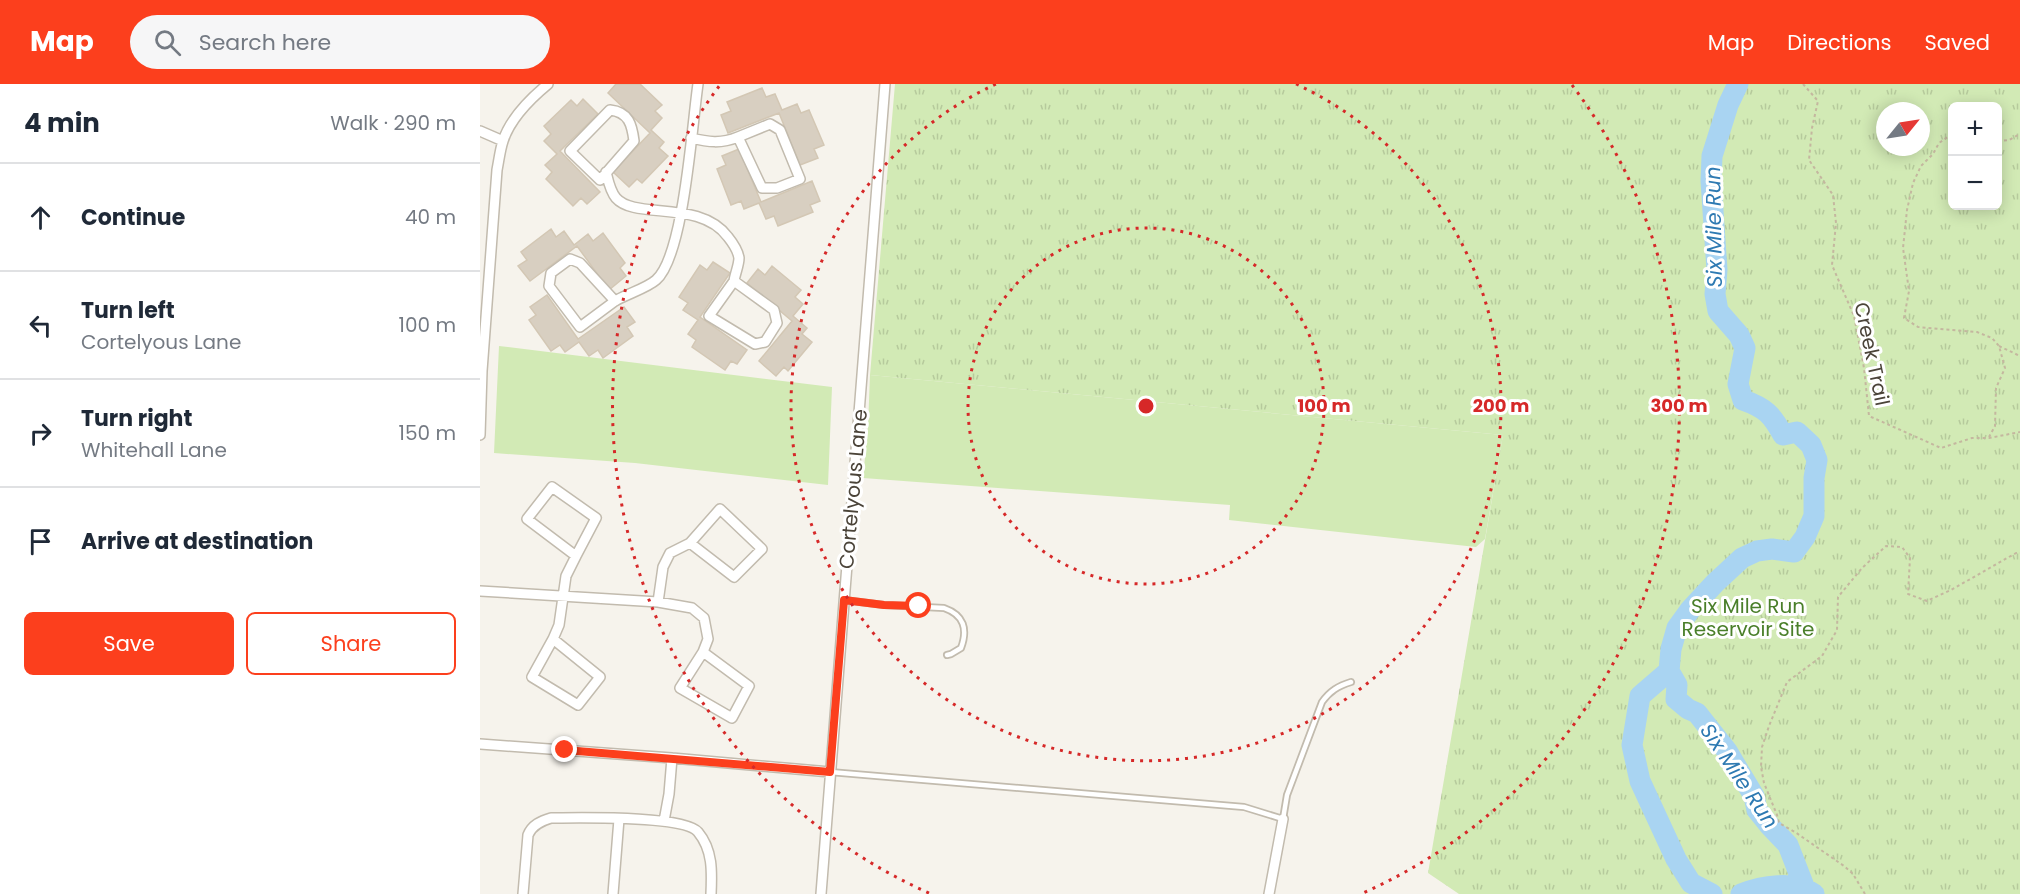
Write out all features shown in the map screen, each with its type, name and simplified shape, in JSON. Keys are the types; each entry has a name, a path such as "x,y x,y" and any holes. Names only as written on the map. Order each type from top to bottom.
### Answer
{"street":[{"path":"480,435 482,371 497,170 503,141 510,125 537,93 548,84"},
{"path":"615,301 580,263 570,260 551,273 549,286 580,327 615,301 656,280 669,264 681,211 698,84"},
{"name":"Cortelyous Lane","path":"820,894 885,84"},
{"path":"610,110 619,111 632,125 634,141 606,172 600,180 570,151 610,110"},
{"path":"691,138 709,143 725,142 770,124 780,130 800,179 777,188 762,188 738,137"},
{"path":"480,131 503,141"},
{"path":"606,172 616,199 631,207 681,211 711,222 724,231 739,257 734,281 709,316 755,344 765,342 777,323 774,310 734,281"},
{"path":"553,639 600,677 578,705 532,677 559,625 566,576 596,519 552,487 527,519 576,556"},
{"path":"658,602 663,567 670,553 690,543 720,509 762,549 734,577 690,543"},
{"path":"480,591 658,602 692,608 704,618 708,639 703,652 680,688 732,718 749,686 703,652"},
{"path":"480,744 830,772"},
{"path":"664,821 672,758"},
{"path":"523,894 528,835 531,829 542,820 551,818 664,821 691,826 698,832 708,849 711,860 711,894"},
{"path":"613,894 619,819"},
{"path":"1270,894 1283,819"}],"lane":[{"path":"844,600 952,611 964,623 965,631 961,648 947,655"},
{"path":"830,772 1244,807 1283,819 1287,795 1322,702 1337,686 1351,682"}],"path":[{"name":"Creek Trail","path":"1803,84 1818,101 1812,128 1809,160 1833,195 1836,224 1832,265 1854,316 1864,368 1869,416 1941,448 1972,438 1989,438 2020,432"},
{"path":"2002,141 2010,140 2020,134"},
{"path":"1948,137 1939,143 1933,154 1921,166 1912,183 1903,248 1909,291 1905,318 1918,327 1977,332 1992,338 1999,346 2020,356"},
{"path":"1989,438 1995,426 1996,388 2005,368 1999,346"},
{"path":"1865,894 1853,874 1844,866 1779,823 1762,775 1762,747 1787,682 1822,656 1837,630 1838,597 1862,568 1886,546 1902,547 1910,558 1908,594 1927,601 2016,553 2020,553"}],"green space":[{"name":"Six Mile Run Reservoir Site","path":"895,84 2020,84 2020,894 1459,894 1428,873 1503,435 870,375"},
{"path":"499,346 832,387 828,485 635,463 494,453"},
{"path":"870,375 1503,435 1485,539 1476,547 1229,520 1230,505 863,478"}],"building":[{"path":"616,84 640,84 662,105 655,111 662,118 651,130 664,142 659,148 668,156 642,183 637,179 629,187 613,172 650,133 608,93"},
{"path":"762,88 766,97 775,94 782,110 797,104 801,113 809,110 824,145 814,149 818,158 800,165 779,113 728,133 721,115 731,111 727,102"},
{"path":"583,99 598,114 560,151 600,192 587,204 581,198 573,206 546,179 552,172 545,165 557,154 544,141 551,134 544,126 571,100 577,106"},
{"path":"739,149 761,202 812,181 820,201 810,205 813,212 778,226 774,216 766,219 759,203 744,209 741,201 731,205 717,169 726,165 722,156"},
{"path":"551,229 556,237 564,231 574,245 588,234 593,241 603,233 625,263 620,268 626,276 609,290 577,246 530,281 518,266 527,260 521,252"},
{"path":"713,262 730,273 700,317 747,350 737,364 731,361 725,370 692,347 696,340 688,334 698,320 683,310 688,303 679,297 700,265 707,270"},
{"path":"772,266 801,290 795,297 803,304 793,316 807,328 802,334 812,342 788,371 784,367 776,376 759,361 792,321 747,283 758,269 765,275"},
{"path":"547,295 578,339 624,307 635,322 627,327 633,336 603,358 598,350 589,356 579,342 565,352 560,345 551,351 529,320 536,315 530,307"}],"waterway":[{"name":"Six Mile Run","path":"1738,84 1728,105 1712,156 1711,181 1717,270 1715,294 1718,311 1739,335 1745,348 1738,384 1743,400 1768,413 1783,435 1797,432 1811,445 1817,460 1814,478 1814,516 1805,537 1794,552 1772,549 1757,551 1742,558 1715,583 1677,628 1671,649 1669,671 1677,685 1676,699 1697,713 1727,751 1754,796 1757,810 1788,845 1807,894"},
{"name":"Six Mile Run","path":"1669,671 1640,696 1632,745 1640,781 1676,859 1691,883 1712,894"},
{"name":"Six Mile Run","path":"1741,894 1778,886 1797,887 1814,894"}],"route":[{"path":"565,750 830,772 844,600 919,606"}]}
